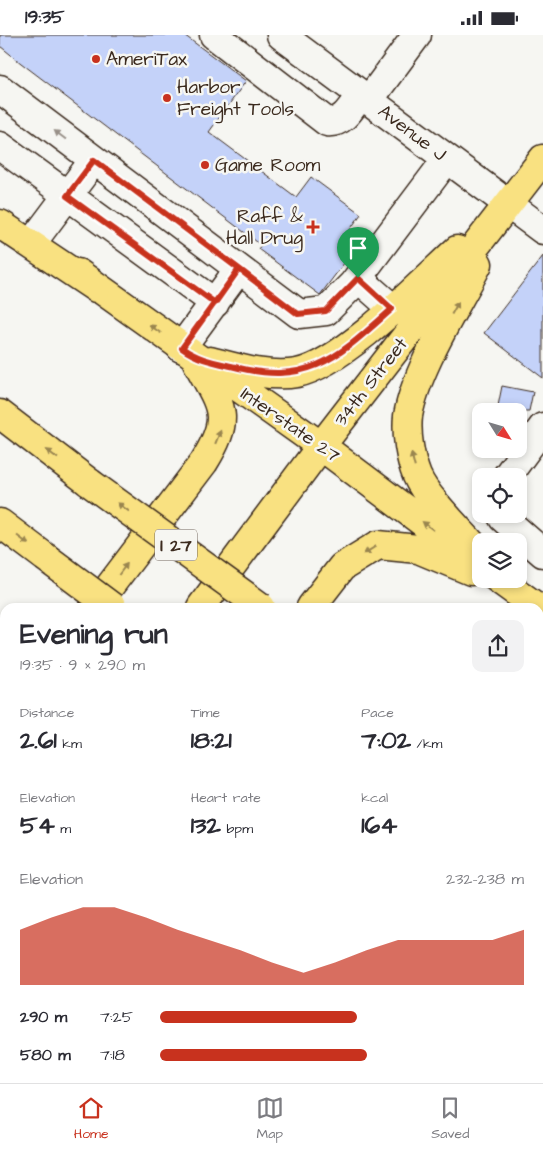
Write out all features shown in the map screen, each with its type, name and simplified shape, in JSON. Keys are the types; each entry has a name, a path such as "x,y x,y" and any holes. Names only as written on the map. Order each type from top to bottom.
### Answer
{"main road":[{"name":"34th Street","path":"204,603 321,446 541,165"},
{"path":"188,352 253,372 297,373 330,360 392,309 509,204"},
{"path":"472,545 443,512 417,476 409,444 408,416 433,349 509,204"},
{"name":"Interstate 27","path":"0,214 96,288 321,446 472,559"},
{"path":"0,224 96,288"},
{"path":"97,603 204,462 217,441 222,426 219,403 188,352"},
{"name":"I 27","path":"0,414 90,483 255,603"},
{"path":"0,523 107,603"},
{"path":"315,603 342,567 378,545 418,549 472,572"},
{"path":"510,588 531,603"}],"street":[{"path":"214,35 328,122 338,121 344,117 365,97 417,35"},
{"name":"Avenue J","path":"282,35 543,230"},
{"path":"0,89 298,314 326,311 358,278 448,159"},
{"path":"0,146 215,303"},
{"path":"34,240 94,160"},
{"path":"188,352 215,303 239,269"},
{"path":"358,278 392,309"},
{"path":"513,468 543,427"},
{"path":"509,523 543,553"}],"building":[{"path":"0,35 184,35 246,81 209,132 296,197 311,177 361,214 342,241 354,250 320,295 258,249 261,245 0,46"},
{"path":"543,256 543,378 484,333"},
{"path":"502,386 533,392 529,411 528,403 499,403"}],"place":[{"name":"AmeriTax","path":"96,59"},
{"name":"Harbor Freight Tools","path":"167,98"},
{"name":"Game Room","path":"205,165"},
{"name":"Raff & Hall Drug","path":"313,227"}],"route":[{"path":"358,278 326,311 298,314 239,269 215,303 67,196 94,160 239,269 215,303 182,348 194,357 253,372 297,373 330,360 392,309 358,278"}]}
